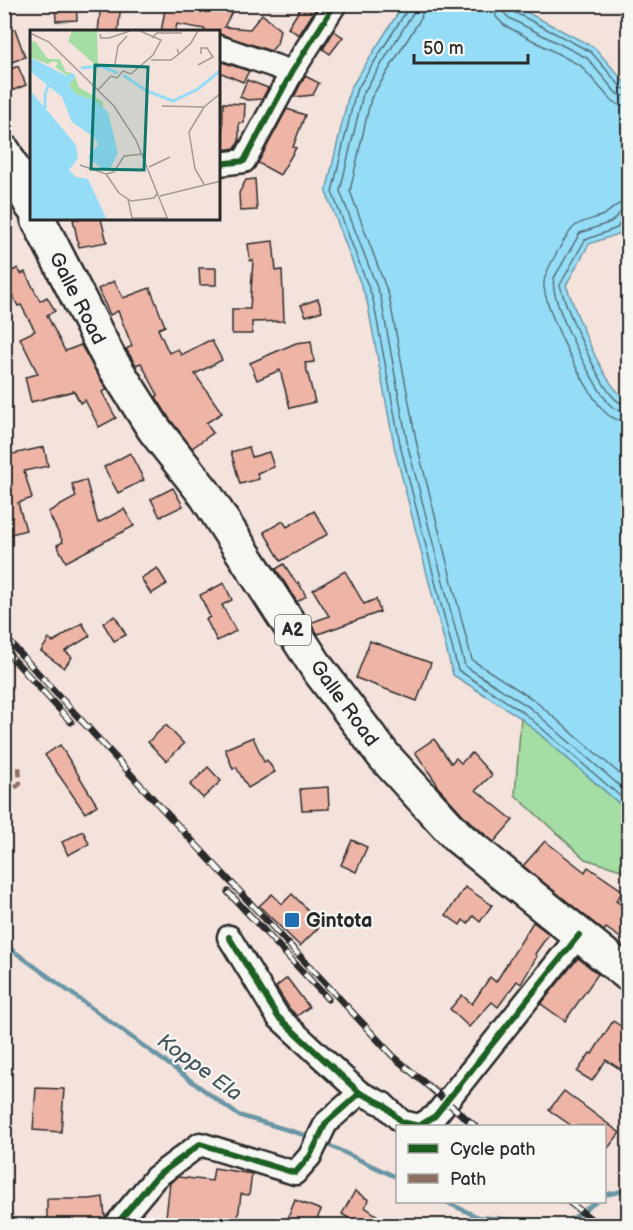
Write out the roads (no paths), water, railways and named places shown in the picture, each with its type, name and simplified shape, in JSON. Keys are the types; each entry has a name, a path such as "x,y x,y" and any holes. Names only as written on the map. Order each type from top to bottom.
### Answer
{"highway":[{"name":"Galle Road","path":"4,152 30,199"},
{"name":"Galle Road","path":"40,220 109,358 154,429 205,494 318,669 377,747 458,837 628,974"}],"street":[{"path":"220,164 244,161 292,72 335,4"},
{"path":"220,46 292,72"},
{"path":"421,1125 435,1116 579,935"},
{"path":"229,937 278,1017 360,1093 383,1104 402,1122 415,1125"},
{"path":"115,1226 156,1177 200,1144 295,1173 310,1156 326,1123 360,1093"}],"water":[{"path":"403,5 513,5 595,48 628,86 628,220 621,233 589,244 566,285 600,366 619,393 628,399 628,811 521,718 453,675 395,450 367,301 326,192 350,89"}],"waterway":[{"name":"Koppe Ela","path":"4,944 238,1115 311,1137"},
{"name":"Koppe Ela","path":"324,1143 396,1177"},
{"name":"Koppe Ela","path":"606,1195 628,1190"},
{"name":"Koppe Ela","path":"448,1203 478,1217 565,1224 595,1203"}],"railway":[{"path":"4,636 393,1056 474,1125"},
{"path":"4,649 71,722"},
{"path":"228,892 328,999"},
{"path":"570,1203 600,1226"}],"place":[{"name":"Gintota","path":"292,920"}]}
